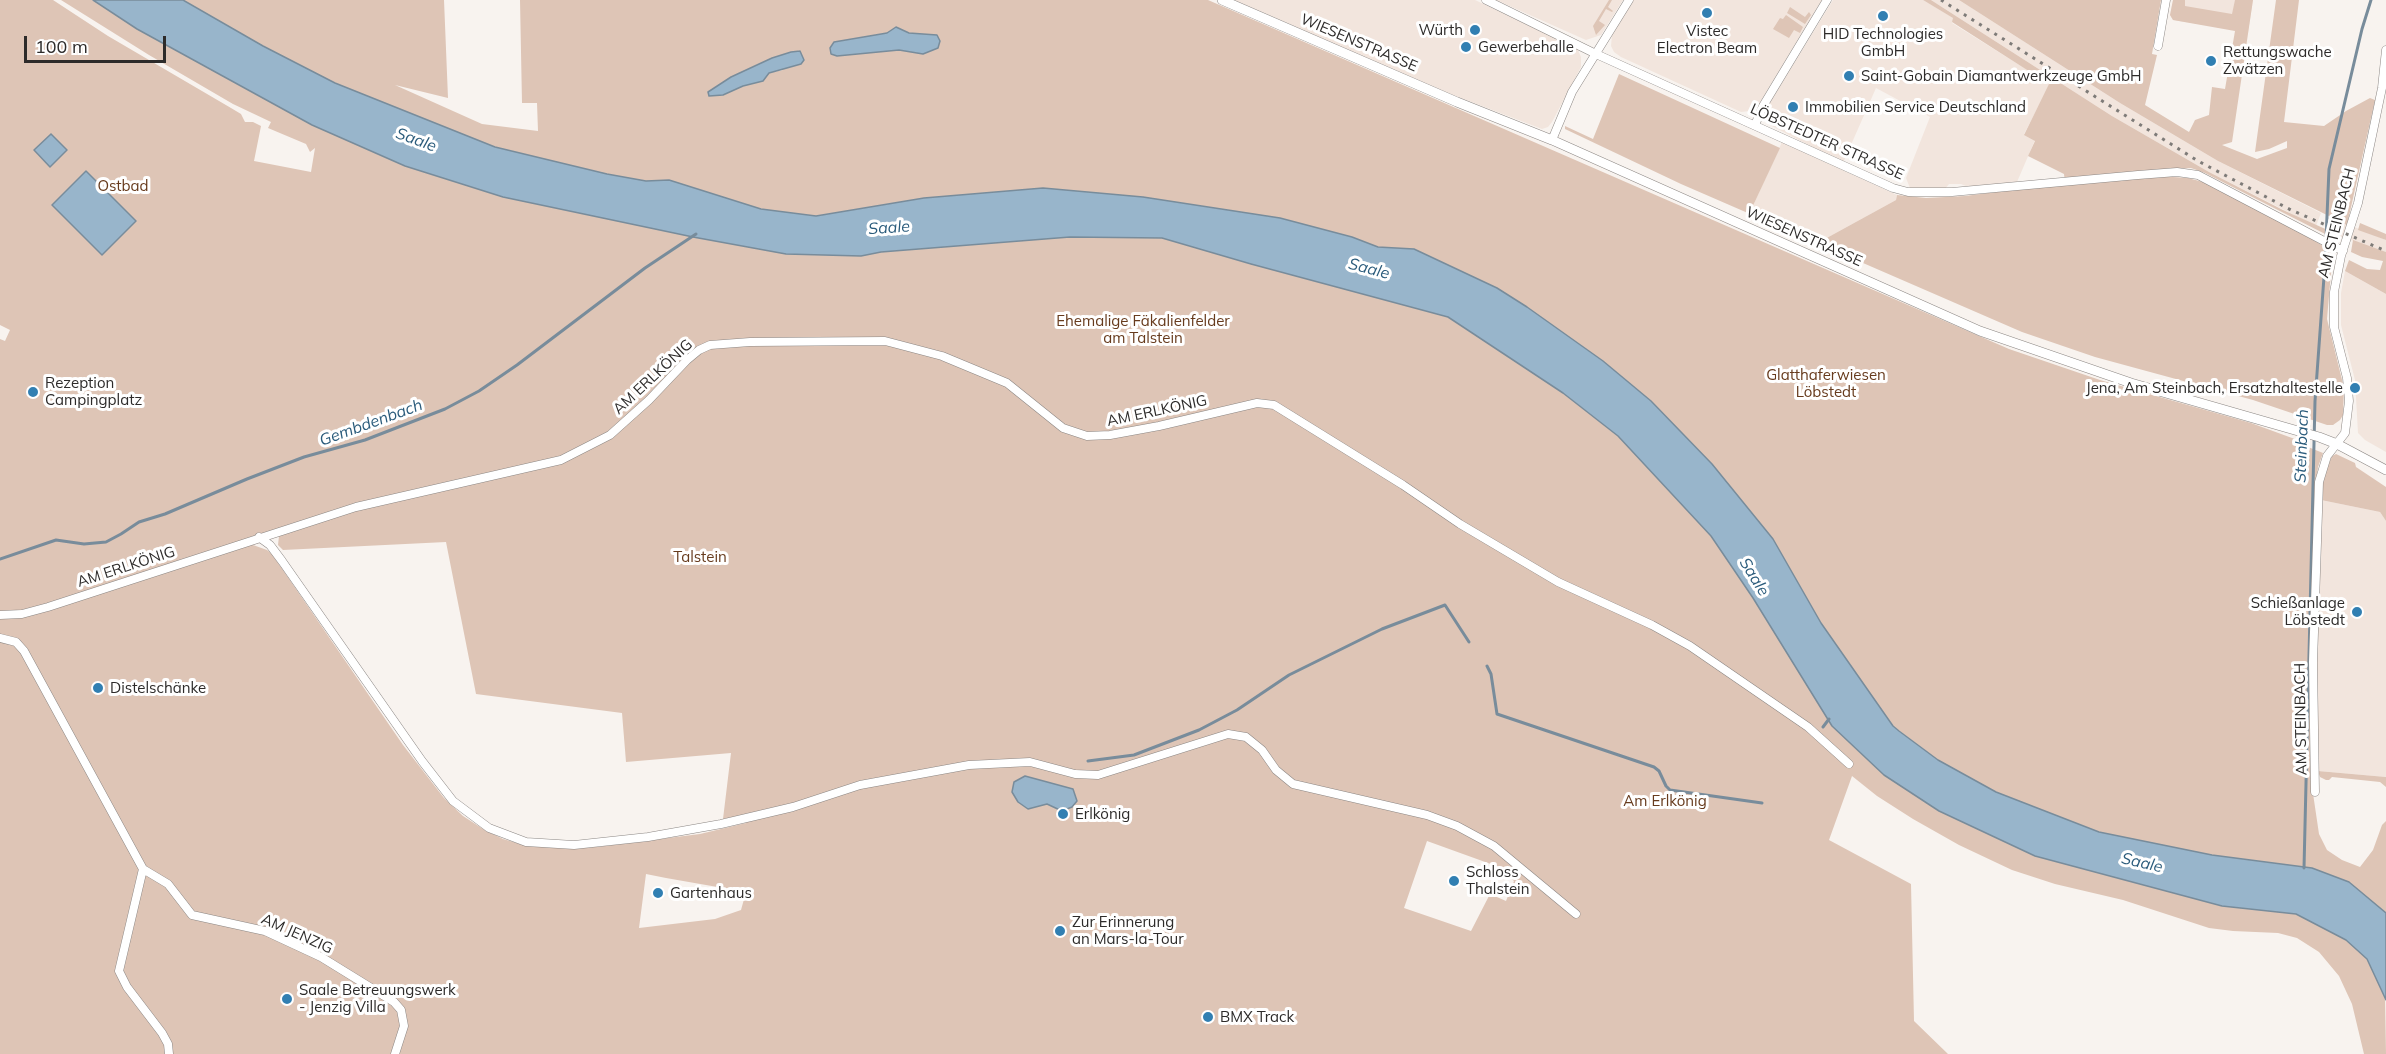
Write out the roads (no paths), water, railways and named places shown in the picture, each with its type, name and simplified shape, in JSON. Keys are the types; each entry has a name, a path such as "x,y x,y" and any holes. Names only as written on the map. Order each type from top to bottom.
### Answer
{"street":[{"name":"WIESENSTRASSE","path":"1222,0 1457,102 1551,140 1980,331 2131,383 2305,432 2337,444 2386,470"},
{"name":"LÖBSTEDTER STRASSE","path":"1486,0 1596,54 1893,188 1908,192 1968,191 2177,172 2198,175 2343,251"},
{"path":"1551,140 1572,92 1629,0"},
{"path":"1755,125 1762,106 1827,0"},
{"path":"2158,46 2166,0"},
{"name":"AM STEINBACH","path":"2315,792 2313,662 2319,482 2327,456 2344,433 2349,401 2347,378 2333,314 2335,284 2358,203 2384,87 2386,50"},
{"name":"AM ERLKÖNIG","path":"0,615 22,614 48,608 356,507 561,460 610,435 649,400 687,360 699,350 710,345 750,342 885,341 942,356 1007,383 1063,428 1087,436 1110,435 1159,426 1257,403 1274,405 1403,485 1460,524 1558,582 1652,625 1690,646 1808,727 1849,764"},
{"path":"259,537 270,545 282,561 422,762 453,801 489,828 526,842 574,845 648,837 721,824 793,807 860,785 969,765 1030,762 1075,774 1098,775 1228,734 1246,737 1262,750 1276,770 1293,784 1427,816 1457,826 1494,846 1576,914"},
{"name":"AM JENZIG","path":"0,638 16,642 24,651 143,869 168,884 192,915 265,931 321,957 394,1002 401,1010 404,1026 394,1054"},
{"path":"143,869 119,971 127,987 162,1033 168,1044 169,1054"}],"water":[{"name":"Saale","path":"93,0 183,0 263,46 335,83 495,147 607,174 646,181 669,180 761,209 816,216 924,198 1043,188 1143,197 1280,218 1352,237 1378,247 1414,249 1497,288 1527,307 1603,361 1651,401 1712,464 1773,539 1821,623 1893,726 1899,731 1938,760 1996,792 2099,832 2212,855 2312,868 2349,882 2386,913 2386,1000 2367,959 2346,940 2296,914 2222,906 2035,856 1939,811 1884,775 1832,726 1753,598 1711,536 1618,436 1563,393 1448,317 1162,238 1070,237 881,252 861,256 786,254 503,197 405,166 312,125 137,29"},
{"path":"896,27 909,33 937,35 940,41 938,48 923,54 899,50 837,56 831,54 830,48 834,42 887,33"},
{"path":"800,51 804,60 801,64 769,73 763,81 743,86 723,95 709,96 708,92 731,77 772,58"},
{"path":"51,134 67,150 50,167 34,150"},
{"path":"86,171 136,221 102,255 52,205"},
{"path":"1025,776 1073,789 1077,801 1072,807 1062,811 1047,804 1028,809 1018,802 1012,792 1014,782"}],"waterway":[{"name":"Steinbach","path":"2304,868 2315,401 2329,169 2371,0"},
{"name":"Gembdenbach","path":"0,559 56,540 84,544 106,542 139,522 165,514 247,479 304,457 365,440 445,409 479,391 517,365 645,268 696,234"},
{"path":"1088,761 1134,755 1199,730 1237,710 1289,675 1382,629 1445,605 1469,642"},
{"path":"1487,666 1491,674 1497,714 1654,767 1659,771 1670,790 1762,803"},
{"path":"1823,727 1829,719"}],"railway":[{"path":"1941,0 2198,161 2291,210 2386,251"}],"place":[{"name":"Vistec Electron Beam","path":"1707,13"},
{"name":"HID Technologies GmbH","path":"1883,16"},
{"name":"Würth","path":"1475,30"},
{"name":"Gewerbehalle","path":"1466,47"},
{"name":"Rettungswache Zwätzen","path":"2211,61"},
{"name":"Saint-Gobain Diamantwerkzeuge GmbH","path":"1849,76"},
{"name":"Immobilien Service Deutschland","path":"1793,107"},
{"name":"Jena, Am Steinbach, Ersatzhaltestelle","path":"2355,388"},
{"name":"Rezeption Campingplatz","path":"33,392"},
{"name":"Schießanlage Löbstedt","path":"2357,612"},
{"name":"Distelschänke","path":"98,688"},
{"name":"Erlkönig","path":"1063,814"},
{"name":"Schloss Thalstein","path":"1454,881"},
{"name":"Gartenhaus","path":"658,893"},
{"name":"Zur Erinnerung an Mars-la-Tour","path":"1060,931"},
{"name":"Saale Betreuungswerk - Jenzig Villa","path":"287,999"},
{"name":"BMX Track","path":"1208,1017"}],"park label":[{"name":"Ostbad","path":"123,186"},
{"name":"Ehemalige Fäkalienfelder am Talstein","path":"1143,330"},
{"name":"Glatthaferwiesen Löbstedt","path":"1826,384"},
{"name":"Talstein","path":"700,557"},
{"name":"Am Erlkönig","path":"1665,801"}]}
